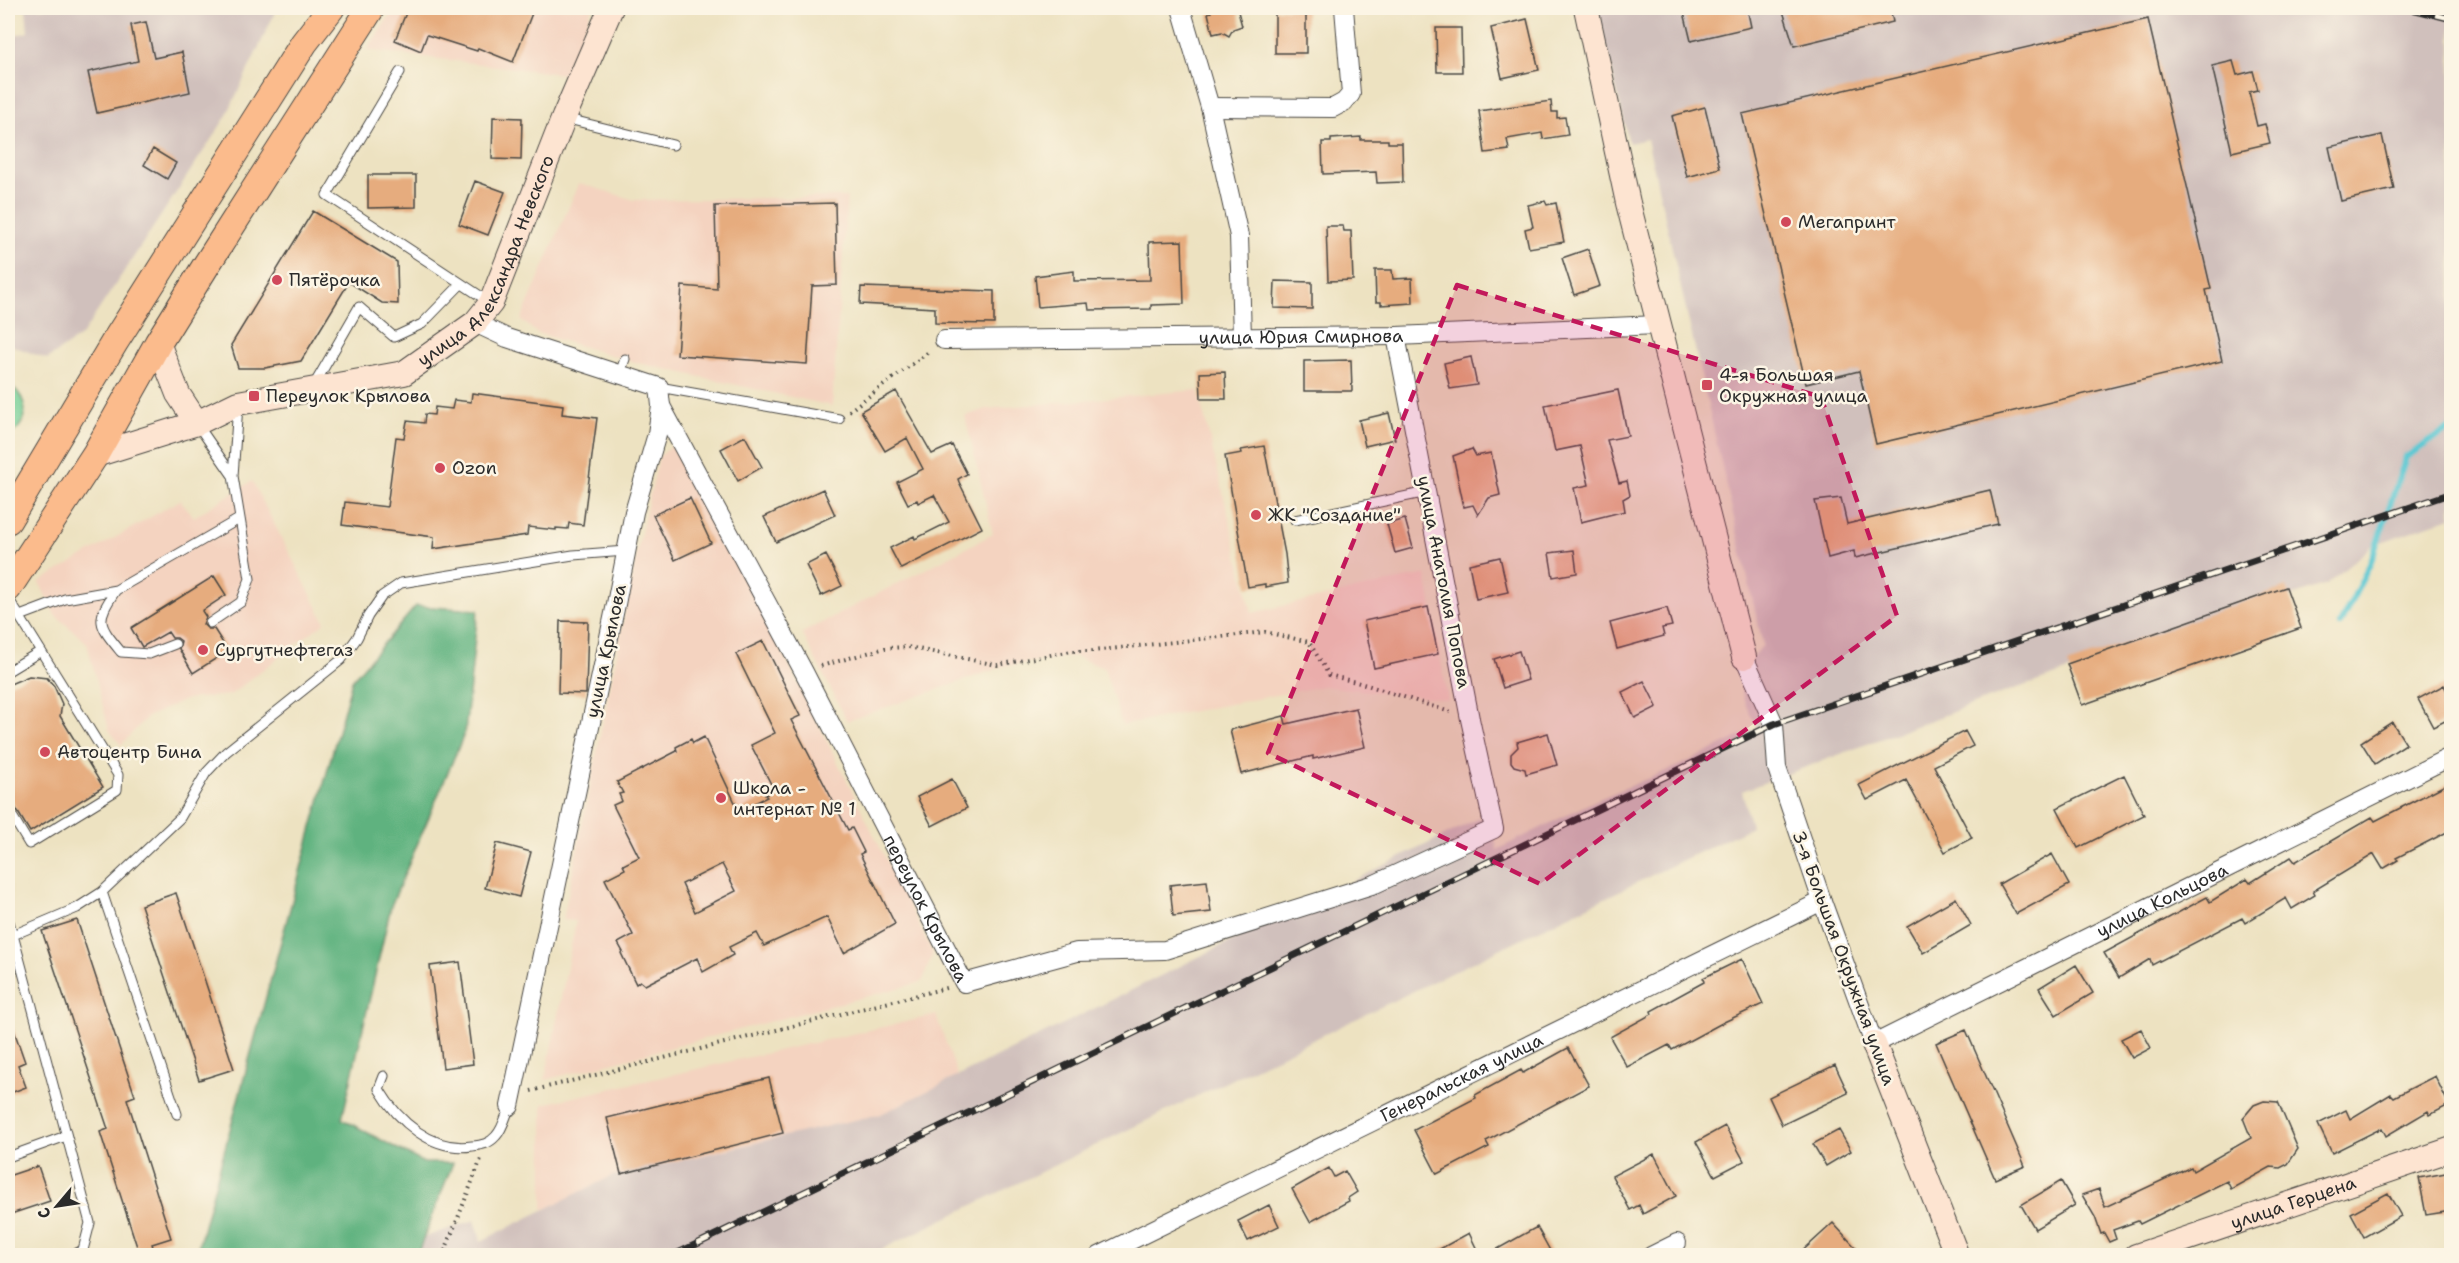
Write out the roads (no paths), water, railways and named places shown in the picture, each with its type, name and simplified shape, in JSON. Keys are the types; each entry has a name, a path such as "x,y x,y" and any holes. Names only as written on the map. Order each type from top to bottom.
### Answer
{"main road":[{"path":"8,520 114,344 304,43 332,8"},
{"path":"8,588 95,455 158,343 371,8"}],"street":[{"name":"улица Александра Невского","path":"95,455 197,423 238,403 404,374 475,323 491,303 564,117 611,8"},
{"path":"1181,8 1210,107 1239,236 1242,337"},
{"path":"1210,107 1333,108 1344,102 1351,94 1344,8"},
{"path":"1586,8 1658,325 1744,657"},
{"path":"475,323 507,338 622,366 659,387"},
{"name":"улица Юрия Смирнова","path":"944,340 1396,336 1658,325"},
{"name":"улица Анатолия Попова","path":"1396,336 1470,718 1494,829"},
{"path":"158,343 178,394 197,423"},
{"name":"улица Крылова","path":"511,1101 634,512 657,434 660,406 659,387"},
{"name":"переулок Крылова","path":"660,406 804,672 964,983 1077,952 1165,950 1375,884 1494,829"},
{"name":"3-я Большая Окружная улица","path":"1744,657 1774,724 1777,768 1822,901 1874,1044 1957,1256"},
{"name":"улица Кольцова","path":"1874,1044 2451,756"},
{"name":"Генеральская улица","path":"1100,1256 1822,901"},
{"name":"улица Герцена","path":"2136,1256 2451,1149"},
{"path":"1651,1256 1677,1243"}],"lane":[{"path":"400,72 327,195 491,303"},
{"path":"564,117 673,145"},
{"path":"311,390 359,307 393,337 422,324 462,284"},
{"path":"659,387 839,419"},
{"path":"210,623 241,602 250,579 232,477 238,403"},
{"path":"197,423 232,477"},
{"path":"1295,520 1426,492"},
{"path":"20,616 65,599 116,590 239,519"},
{"path":"13,935 77,908 102,892 180,818 206,773 226,752 341,660 382,596 401,583 573,555 626,551"},
{"path":"116,590 101,612 103,631 121,652 148,654 175,644"},
{"path":"8,598 118,775 117,790 29,844 8,808"},
{"path":"8,671 41,651"},
{"path":"102,892 177,1114"},
{"path":"8,919 90,1223 83,1250 71,1256"},
{"path":"384,1076 379,1089 387,1102 424,1136 442,1145 466,1147 487,1144 498,1134 511,1101"},
{"path":"8,1157 66,1136"}],"waterway":[{"path":"2340,624 2370,564 2406,457 2452,427"}],"railway":[{"path":"2408,8 2452,19"},
{"path":"672,1256 1774,724 2452,493"}],"place":[{"name":"Мегапринт","path":"1786,222"},
{"name":"Пятёрочка","path":"277,280"},
{"name":"4-я Большая Окружная улица","path":"1707,385"},
{"name":"Переулок Крылова","path":"254,396"},
{"name":"Ozon","path":"440,468"},
{"name":"ЖК \"Создание\"","path":"1256,515"},
{"name":"Сургутнефтегаз","path":"203,650"},
{"name":"Автоцентр Бина","path":"45,752"},
{"name":"Школа - интернат № 1","path":"721,798"}]}
